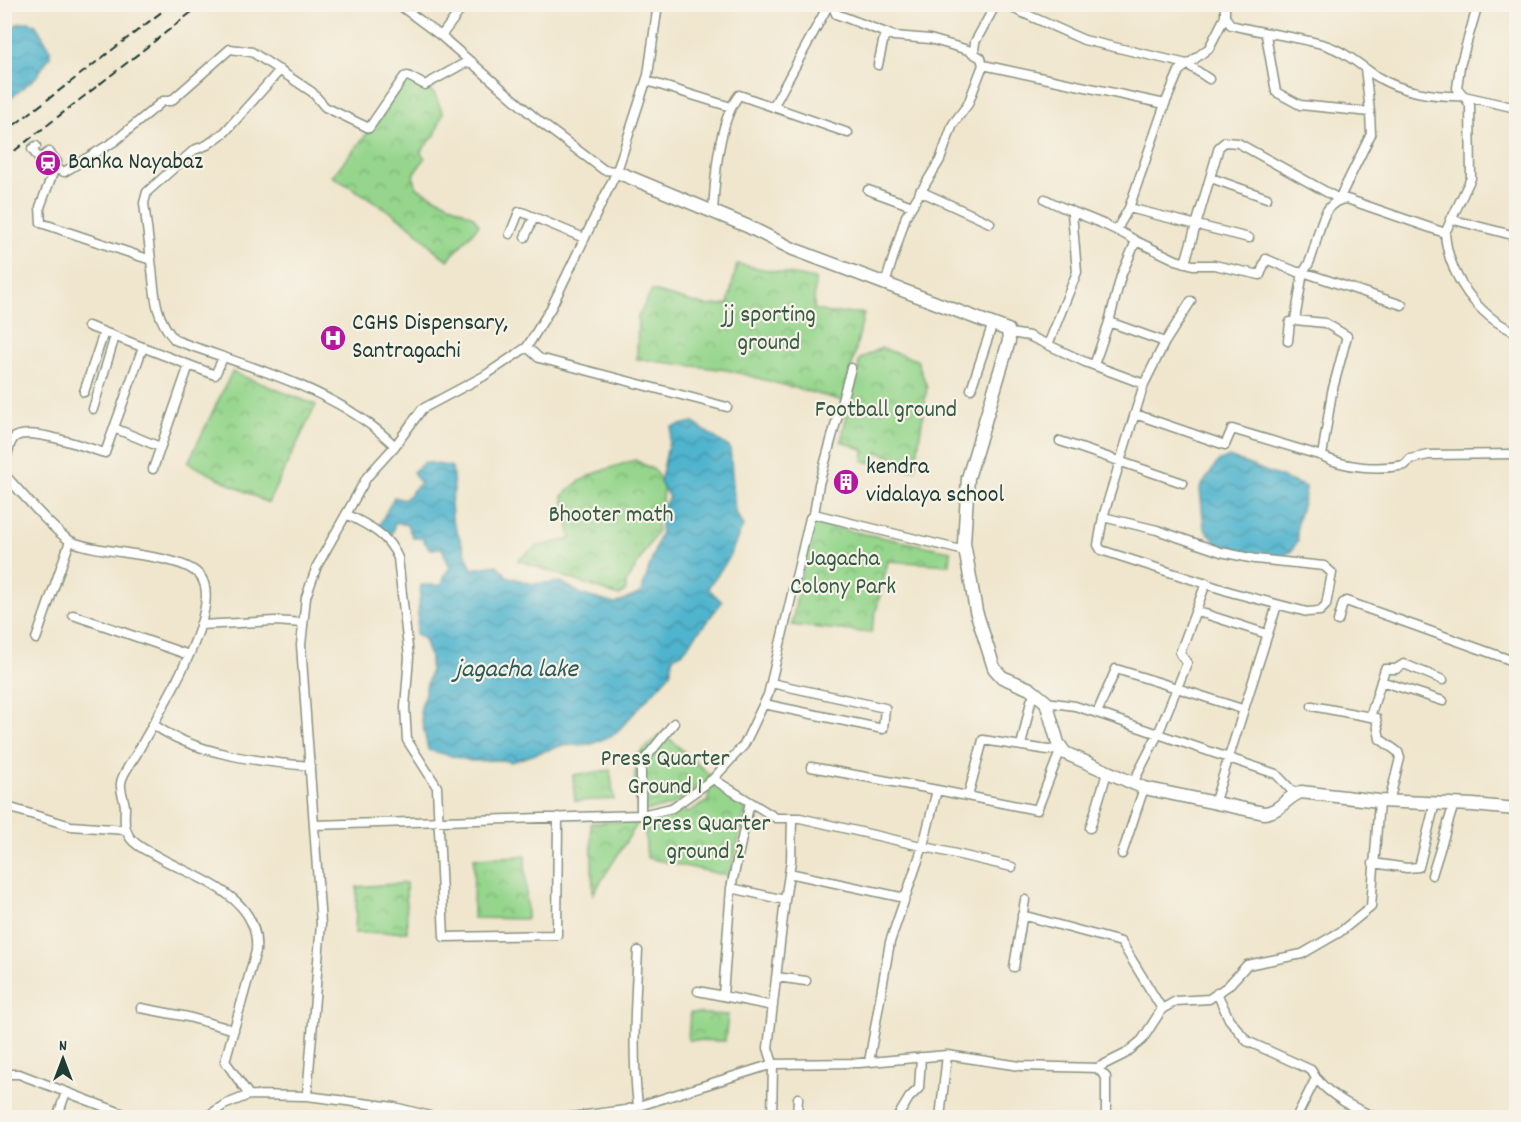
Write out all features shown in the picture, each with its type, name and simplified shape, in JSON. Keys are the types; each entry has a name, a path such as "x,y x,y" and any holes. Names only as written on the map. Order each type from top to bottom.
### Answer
{"main road":[{"path":"617,171 793,249 993,323 1010,333 968,478 965,551 976,611 996,673 1041,698 1061,749 1070,756 1138,786 1214,804 1270,813 1295,794 1309,792 1384,802 1516,809"}],"street":[{"path":"398,4 441,36 540,122 604,170 617,171"},
{"path":"441,36 465,4"},
{"path":"307,1096 321,924 301,645 306,597 317,566 367,477 395,446 422,409 484,376 527,347 551,308 617,171 647,81 658,4"},
{"path":"773,107 830,4 885,33 930,39 974,52 981,58 983,65 968,104 953,124 940,160 906,216 885,284"},
{"path":"974,52 975,42 996,4"},
{"path":"1003,4 1084,40 1187,63 1209,78"},
{"path":"1117,229 1129,208 1165,104 1179,71 1187,63 1198,59 1209,48 1225,17 1226,4"},
{"path":"1478,4 1460,66 1457,88 1470,105 1471,178 1450,219 1445,233 1446,246 1458,278 1482,310 1499,325 1516,332"},
{"path":"1225,17 1231,25 1327,45 1379,78 1417,93 1445,97 1464,96 1516,108"},
{"path":"878,65 885,33"},
{"path":"1266,34 1276,92 1300,105 1370,112"},
{"path":"54,168 64,172 115,141 163,101 171,101 230,49 252,52 312,92 325,107 369,128 406,76 425,85 463,64 472,62"},
{"path":"983,65 1165,104"},
{"path":"1295,320 1303,272 1310,265 1327,208 1339,199 1371,134 1365,68"},
{"path":"280,70 225,132 207,145 194,150 147,192 144,203 156,303 163,327 175,340 297,385 352,409 378,428 395,446"},
{"path":"647,81 731,107"},
{"path":"713,212 715,183 726,120 739,95 848,133"},
{"path":"1185,263 1219,147 1225,142 1238,143 1339,199 1347,199 1445,233"},
{"path":"36,146 32,149 39,159 49,152 57,162 40,207 41,223 151,260"},
{"path":"1211,178 1267,198"},
{"path":"868,190 912,206"},
{"path":"920,191 990,223"},
{"path":"1045,199 1072,213 1087,216 1117,229 1136,241 1185,263 1214,265 1260,274 1266,259 1297,272 1402,305"},
{"path":"1129,208 1249,238"},
{"path":"510,234 519,212 584,238"},
{"path":"1048,345 1077,272 1072,213"},
{"path":"525,237 534,217"},
{"path":"1450,219 1516,236"},
{"path":"1094,365 1109,322 1121,276 1136,241"},
{"path":"1103,517 1157,530 1221,552 1255,559 1324,566 1332,573 1326,605 1320,611 1307,612 1277,605 1101,550 1098,545 1103,517 1144,384 1165,342 1191,301"},
{"path":"1288,341 1290,322 1295,320 1325,323 1347,336 1332,392 1322,456"},
{"path":"1109,322 1165,342"},
{"path":"971,389 993,323"},
{"path":"88,326 215,375 223,358"},
{"path":"84,392 104,332"},
{"path":"1010,333 1029,336 1144,384"},
{"path":"93,409 114,336"},
{"path":"4,467 13,440 19,434 32,433 105,453 143,347"},
{"path":"527,347 539,358 727,407"},
{"path":"153,469 189,365"},
{"path":"314,825 641,814 672,808 713,779 744,745 764,704 810,518 814,514 819,484 851,368"},
{"path":"1135,414 1225,445 1232,429 1322,456 1334,463 1390,468 1405,465 1410,459 1428,455 1516,454"},
{"path":"114,428 160,447"},
{"path":"1060,441 1182,483"},
{"path":"4,474 57,531 70,541 169,561 195,570 204,586 200,626 189,655 121,783 126,830 132,840 146,850 223,891 248,916 254,929 256,951 225,1061 249,1095"},
{"path":"346,514 373,528 393,544 398,558 409,657 405,707 407,740 437,787 444,937 557,935 558,817"},
{"path":"814,514 965,551"},
{"path":"36,639 70,541"},
{"path":"1122,854 1138,786 1187,663 1180,652 1206,583"},
{"path":"1338,621 1343,603 1346,601 1516,662"},
{"path":"1214,804 1226,759 1277,605"},
{"path":"1196,611 1267,634"},
{"path":"73,615 189,655"},
{"path":"200,626 275,621 303,623"},
{"path":"1370,717 1385,669 1396,669 1400,664 1443,680"},
{"path":"1097,713 1116,669 1242,709"},
{"path":"1381,681 1443,701"},
{"path":"764,704 883,729 885,708 771,683"},
{"path":"1021,746 1031,701 1041,698 1097,713 1226,759 1276,774 1295,794"},
{"path":"564,1118 599,1116 638,1106 773,1064 869,1062 947,1055 1020,1066 1097,1068 1125,1054 1142,1040 1162,1009 1176,1001 1209,999 1228,986 1247,964 1302,954 1340,932 1371,907 1373,863 1384,802 1400,758 1398,752 1380,739 1379,723 1376,718 1312,706"},
{"path":"641,814 641,764 645,756 674,723"},
{"path":"153,724 183,742 270,763 310,766"},
{"path":"811,767 1037,810 1061,749 983,740 968,796"},
{"path":"1090,828 1107,773"},
{"path":"713,779 776,818 792,818 1012,867"},
{"path":"869,1062 890,942 923,846 937,790"},
{"path":"723,994 731,888 750,802"},
{"path":"1373,863 1407,868 1419,867 1435,803"},
{"path":"1432,875 1454,804"},
{"path":"4,806 71,826 126,830"},
{"path":"772,1118 773,1064 768,1048 789,873 792,818"},
{"path":"789,873 905,898"},
{"path":"731,888 785,900"},
{"path":"1014,967 1025,900"},
{"path":"1022,915 1121,942 1162,1009"},
{"path":"638,951 635,1080 638,1106"},
{"path":"776,977 806,981"},
{"path":"698,991 723,994 773,1006"},
{"path":"1217,993 1228,1019 1247,1041 1282,1058 1303,1064 1311,1070 1323,1087 1377,1118"},
{"path":"141,1008 188,1017 234,1030"},
{"path":"940,1118 947,1055"},
{"path":"897,1118 909,1098 919,1088 921,1057"},
{"path":"1097,1068 1106,1077 1107,1118"},
{"path":"4,1074 19,1074 134,1118"},
{"path":"1296,1118 1316,1078"},
{"path":"57,1118 66,1092"},
{"path":"206,1118 224,1105 249,1095 307,1096 394,1107 438,1118"},
{"path":"797,1118 798,1098"}],"green space":[{"path":"406,76 434,93 443,113 435,135 420,152 425,158 413,175 417,188 473,216 479,225 448,260 404,221 332,176 380,118"},
{"name":"jj sporting ground","path":"737,264 815,279 814,309 829,313 864,313 844,401 727,370 637,359 638,317 652,291 707,306 728,304"},
{"name":"Football ground","path":"881,348 917,360 927,387 915,469 897,470 900,460 878,452 871,463 863,461 864,450 841,441 860,359"},
{"path":"232,372 316,405 268,503 188,463"},
{"name":"Bhooter math","path":"635,460 656,471 663,488 661,511 654,515 658,530 626,583 626,590 619,596 518,560 536,547 571,539 563,496 578,482 596,473"},
{"name":"Jagacha Colony Park","path":"815,524 951,551 950,565 888,561 871,633 792,625 809,528"},
{"name":"Press Quarter Ground 1","path":"663,733 712,777 670,806 639,812 634,787 637,755"},
{"path":"610,770 614,799 575,801 573,775"},
{"name":"Press Quarter ground 2","path":"714,783 747,804 730,876 647,858 644,818 679,809 687,813 708,801 709,788"},
{"path":"639,821 593,894 591,823"},
{"path":"525,856 527,919 473,918 474,858"},
{"path":"406,883 407,932 355,933 357,887"},
{"path":"690,1013 728,1015 725,1041 688,1040"}],"water":[{"path":"28,22 35,24 50,49 50,56 36,77 5,103 5,33 17,24"},
{"name":"jagacha lake","path":"692,422 730,448 735,511 743,526 727,561 708,588 722,602 682,653 673,657 670,674 615,734 592,744 560,746 511,762 471,761 428,750 420,712 430,672 430,658 424,639 416,634 421,585 442,585 445,574 450,568 442,548 430,549 422,538 413,538 407,525 395,522 390,542 379,526 394,497 404,500 420,483 413,472 425,462 452,467 454,490 451,502 452,519 472,569 497,565 507,576 532,584 561,582 583,595 615,604 641,593 661,531 661,511 669,497 660,483 672,427"},
{"path":"1229,457 1306,487 1298,519 1298,540 1291,552 1278,558 1253,557 1221,549 1204,528 1200,488 1218,462"}],"railway":[{"path":"4,133 172,4"},
{"path":"4,159 202,4"}],"place":[{"name":"Banka Nayabaz","path":"48,163"},
{"name":"CGHS Dispensary, Santragachi","path":"333,338"},
{"name":"kendra vidalaya school","path":"846,482"}]}
